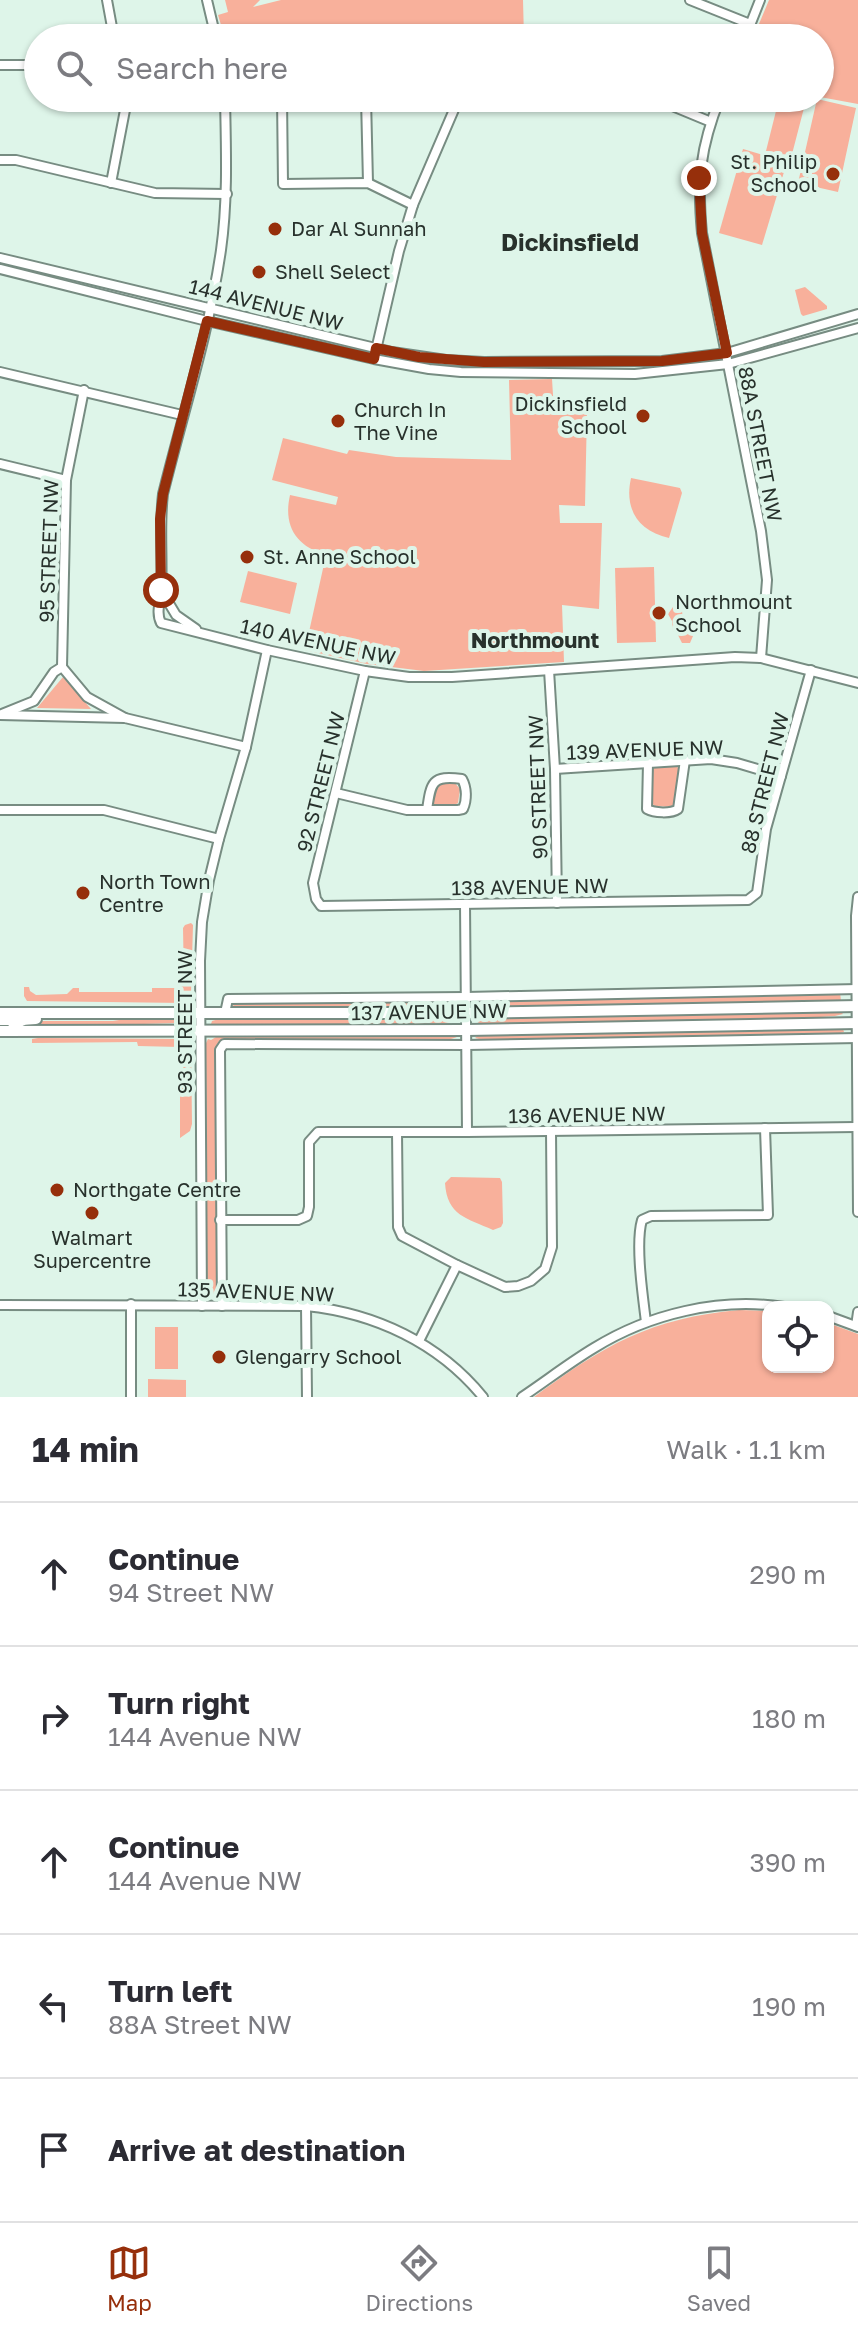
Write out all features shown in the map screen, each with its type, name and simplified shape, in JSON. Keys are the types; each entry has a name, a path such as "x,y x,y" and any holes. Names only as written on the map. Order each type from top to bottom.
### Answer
{"main road":[{"name":"137 AVENUE NW","path":"0,1013 466,1013 857,1006"},
{"path":"6,1031 26,1019 72,1019 134,1012"},
{"path":"0,1020 10,1020 20,1013"},
{"name":"137 AVENUE NW","path":"6,1031 467,1030 857,1023"}],"street":[{"path":"107,0 111,24"},
{"path":"207,0 213,24"},
{"path":"696,1 750,24 760,0"},
{"path":"0,65 24,65"},
{"path":"111,183 125,112"},
{"path":"200,632 176,615 161,590 162,507 182,415 211,307 221,249 227,194 225,112"},
{"path":"282,112 283,184 368,183 413,205"},
{"path":"366,112 368,183"},
{"path":"374,359 413,205 453,112"},
{"path":"687,112 711,122"},
{"name":"88A STREET NW","path":"715,112 703,146 702,233 761,531 767,580 761,658"},
{"path":"0,160 16,160 155,193 227,194"},
{"name":"144 AVENUE NW","path":"0,258 376,348 419,357 484,362 662,361 727,353 858,314"},
{"name":"144 AVENUE NW","path":"0,269 207,321 429,369 635,374 728,364 858,328"},
{"path":"0,372 182,415"},
{"name":"95 STREET NW","path":"62,667 66,480 84,390"},
{"path":"0,464 66,480"},
{"name":"140 AVENUE NW","path":"161,590 158,617 161,623 267,650 409,677 735,657 761,658 858,683"},
{"name":"93 STREET NW","path":"202,1306 202,922 209,880 246,747 267,650"},
{"path":"0,715 34,701 54,672 62,667 87,697 125,718"},
{"name":"90 STREET NW","path":"549,670 555,769 557,903"},
{"name":"88 STREET NW","path":"748,900 757,893 766,829 811,670"},
{"name":"92 STREET NW","path":"316,899 313,883 365,671"},
{"path":"0,715 125,718 246,747"},
{"name":"139 AVENUE NW","path":"555,769 711,759 781,776"},
{"path":"648,763 647,809 674,812 680,801 685,760"},
{"path":"336,793 407,810 427,810 463,809 465,785 462,779 434,781 430,787 427,810"},
{"path":"0,810 104,810 219,839"},
{"path":"858,897 858,1212"},
{"name":"138 AVENUE NW","path":"316,899 321,906 748,900"},
{"path":"465,904 467,1132"},
{"name":"137 AVENUE NW","path":"225,1013 228,999 857,989"},
{"name":"137 AVENUE NW","path":"224,1044 467,1045 857,1038"},
{"name":"93 STREET NW","path":"222,1306 220,1050 224,1044"},
{"name":"136 AVENUE NW","path":"220,1220 298,1220 307,1216 309,1142 318,1132 856,1127"},
{"path":"646,1322 641,1284 639,1229 642,1220 651,1216 768,1215 765,1128"},
{"path":"397,1132 398,1227 402,1236 505,1287 531,1281 545,1269 552,1247 551,1131"},
{"path":"419,1341 457,1265"},
{"path":"131,1304 131,1397"},
{"name":"135 AVENUE NW","path":"0,1305 306,1306 328,1309 366,1317 419,1341 463,1376 483,1397"},
{"path":"306,1306 307,1397"},
{"path":"522,1397 596,1347 646,1322 724,1306 762,1307"},
{"path":"834,1318 857,1327 858,1312"}],"shaded area":[{"path":"225,0 260,0 253,7 281,0 523,0 524,24 221,24 218,15 228,12"},
{"path":"769,0 858,0 858,104 834,100 834,24 759,24"},
{"path":"834,103 856,108 838,192 798,183 814,112 834,112"},
{"path":"776,112 803,112 791,158 766,151"},
{"path":"743,149 787,162 762,245 719,233"},
{"path":"805,287 827,309 801,314 795,290"},
{"path":"552,379 554,411 587,411 585,506 559,505 560,523 602,523 599,609 562,605 564,662 424,671 367,664 305,650 326,555 307,546 294,533 288,516 290,495 336,505 338,497 272,480 283,438 347,454 349,450 396,457 511,460 509,380"},
{"path":"631,478 680,488 682,493 669,538 649,530 636,517 630,499"},
{"path":"654,567 656,642 617,643 615,568"},
{"path":"248,571 297,583 290,614 240,602"},
{"path":"673,607 679,607 682,611 683,620 693,636 690,643 682,643 673,631 668,614"},
{"path":"63,677 91,709 37,708"},
{"path":"675,764 679,769 674,804 670,807 655,806 650,802 652,771 657,765"},
{"path":"454,782 460,789 458,803 446,806 434,804 434,790 440,785"},
{"path":"191,923 191,994 185,1003 27,1001 24,996 24,987 29,987 36,995 67,994 73,988 79,988 79,992 152,992 152,988 180,988 184,983 183,928"},
{"path":"840,992 841,1001 837,1002 485,1008 475,1003 481,1001"},
{"path":"447,1000 458,1003 450,1009 241,1008 231,1005 234,1001"},
{"path":"840,1011 843,1014 835,1016 763,1021 480,1025 478,1022 555,1016"},
{"path":"138,1017 188,1019 179,1023 30,1024 30,1021 113,1021"},
{"path":"447,1017 455,1020 374,1026 211,1024 219,1019"},
{"path":"838,1027 844,1032 487,1041 475,1038 479,1035"},
{"path":"229,1034 449,1034 457,1037 445,1041 242,1041 227,1038 219,1041 215,1048 218,1294 213,1297 207,1293 206,1043 208,1039"},
{"path":"32,1039 188,1039 191,1043 190,1131 180,1138 180,1090 177,1087 183,1081 183,1050 180,1047 138,1046 137,1042 32,1043"},
{"path":"451,1177 500,1178 501,1227 493,1230 467,1219 454,1209 445,1183"},
{"path":"762,1311 762,1373 834,1373 834,1325 858,1334 858,1397 534,1397 583,1363 630,1337 654,1327 708,1314"},
{"path":"155,1327 178,1327 178,1369 155,1369"},
{"path":"148,1379 186,1380 186,1397 148,1397"}],"place":[{"name":"St. Philip School","path":"833,174"},
{"name":"Dar Al Sunnah","path":"275,229"},
{"name":"Shell Select","path":"259,272"},
{"name":"Dickinsfield School","path":"643,416"},
{"name":"Church In The Vine","path":"338,421"},
{"name":"St. Anne School","path":"247,557"},
{"name":"Northmount School","path":"659,613"},
{"name":"North Town Centre","path":"83,893"},
{"name":"Northgate Centre","path":"57,1190"},
{"name":"Walmart Supercentre","path":"92,1213"},
{"name":"Glengarry School","path":"219,1357"}],"district":[{"name":"Dickinsfield","path":"570,243"},
{"name":"Northmount","path":"535,640"}],"route":[{"path":"161,590 160,519 163,494 207,321 374,359 376,348 419,357 484,362 662,361 727,353 702,233 699,178"}]}
